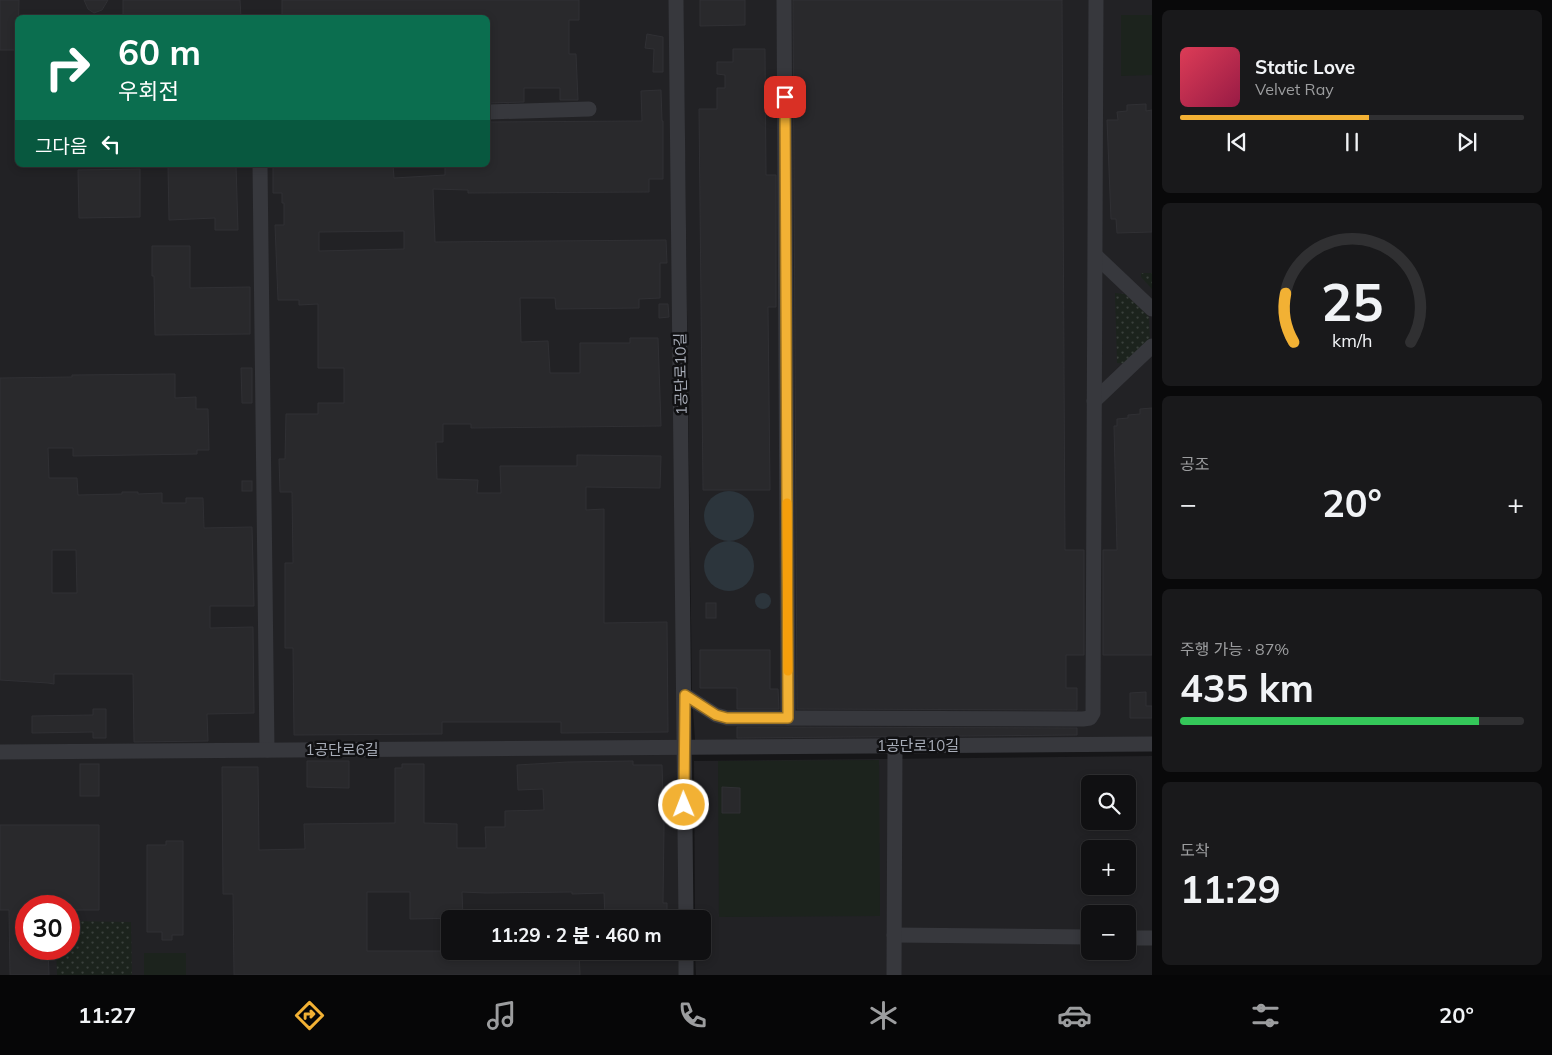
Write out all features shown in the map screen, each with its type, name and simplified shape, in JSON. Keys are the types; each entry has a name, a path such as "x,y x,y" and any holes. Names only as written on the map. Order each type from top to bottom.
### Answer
{"street":[{"name":"1공단로10길","path":"676,0 686,910"},
{"path":"784,0 788,718"},
{"path":"685,695 716,715 727,718 1090,718 1093,713 1096,0"},
{"path":"490,112 589,109"},
{"path":"260,167 267,750"},
{"path":"1096,256 1152,310"},
{"path":"1094,401 1152,346"},
{"name":"1공단로10길","path":"684,748 1152,744"},
{"path":"894,975 895,746"},
{"name":"1공단로6길","path":"0,752 684,748"},
{"path":"894,935 1081,937"},
{"path":"1136,938 1152,938"},
{"path":"686,960 686,975"}],"shaded area":[{"path":"0,0 676,0 686,910 441,910 441,960 686,960 686,975 0,975"},
{"path":"683,0 1152,0 1152,742 695,741 692,694"},
{"path":"1121,15 1152,15 1152,75 1121,76"},
{"path":"1141,273 1152,273 1152,289 1141,277"},
{"path":"1115,293 1125,294 1149,317 1150,340 1128,364 1117,363"},
{"path":"729,491 738,493 749,502 754,516 752,525 743,536 729,541 720,539 709,530 704,516 706,507 715,496"},
{"path":"729,541 738,543 749,552 754,566 752,575 743,586 729,591 720,589 709,580 704,566 706,557 715,546"},
{"path":"763,593 769,595 771,601 769,607 763,609 757,607 755,601 757,595"},
{"path":"1152,756 1152,975 696,975 695,960 711,960 711,910 695,910 694,761"},
{"path":"879,760 880,916 719,917 718,761"},
{"path":"80,921 131,922 132,975 57,975 56,960 80,960"},
{"path":"144,953 186,953 186,975 144,975"}],"building":[{"path":"0,0 19,0 19,15 15,15 15,50 0,50"},
{"path":"84,0 108,0 102,10 94,13 88,9"},
{"path":"123,0 240,0 241,15 123,15"},
{"path":"282,0 579,0 579,20 569,20 569,54 576,54 578,100 560,100 560,88 524,88 524,102 490,103 490,15 282,15"},
{"path":"700,0 745,0 745,25 700,26"},
{"path":"793,0 1062,0 1065,550 1084,550 1084,655 1066,655 1066,688 1077,688 1077,710 797,709"},
{"path":"647,34 663,37 663,72 653,72 654,49 645,48"},
{"path":"733,49 765,49 766,175 776,175 776,307 768,307 770,490 703,490 699,109 717,109 717,88 725,88 725,75 717,74 717,62 733,62"},
{"path":"661,90 663,179 649,179 649,192 468,193 468,190 433,189 435,242 666,240 667,263 660,263 660,298 639,299 639,308 556,309 555,298 520,298 521,342 548,341 550,373 580,373 580,343 630,343 630,338 658,338 661,426 471,428 471,424 443,424 443,442 436,442 437,479 478,480 477,493 501,493 500,466 577,466 577,455 661,456 660,488 586,487 586,510 604,509 604,623 667,622 668,732 561,733 561,722 442,722 442,734 294,735 293,648 285,648 285,563 293,563 292,492 280,492 279,459 285,459 286,414 318,414 318,403 344,403 344,368 318,368 318,304 299,305 299,300 278,300 275,225 284,225 284,203 282,203 282,193 273,193 273,167 393,167 394,178 445,175 445,167 490,167 490,122 642,121 641,91","holes":["404,231 404,249 319,251 319,232"]},
{"path":"1146,104 1146,111 1152,110 1152,232 1117,233 1116,219 1111,219 1107,120 1118,120 1117,112 1127,111 1127,105"},
{"path":"168,167 236,167 238,230 215,230 215,218 169,220"},
{"path":"140,169 140,217 79,218 78,170"},
{"path":"152,246 190,246 190,288 250,287 250,334 155,335"},
{"path":"659,304 668,304 669,317 659,318"},
{"path":"241,368 252,368 252,403 242,403"},
{"path":"175,374 175,398 196,397 196,409 208,409 209,450 197,450 197,454 73,456 73,448 48,448 49,478 77,478 78,495 122,494 122,492 138,492 138,494 162,493 162,503 186,503 186,498 203,498 204,528 252,527 254,606 210,606 210,628 253,627 254,713 207,714 208,741 134,742 133,674 54,674 54,684 0,680 0,378 72,377 72,375","holes":["52,550 76,550 77,593 52,593"]},
{"path":"1152,408 1152,655 1103,655 1103,550 1117,550 1114,426 1117,426 1117,419 1128,418 1128,415 1140,414 1140,409"},
{"path":"242,481 252,481 252,491 242,491"},
{"path":"706,603 716,603 716,618 706,618"},
{"path":"700,650 770,650 770,689 778,689 779,709 737,709 737,688 700,688"},
{"path":"1146,692 1146,706 1152,706 1152,718 1130,718 1130,693"},
{"path":"93,709 106,709 106,738 93,738 93,732 32,733 32,716 93,715"},
{"path":"737,727 1077,728 1077,735 737,738"},
{"path":"307,761 349,761 349,788 307,787"},
{"path":"633,761 633,765 662,765 664,826 663,903 667,903 667,910 605,910 604,893 462,892 463,910 441,910 441,918 410,919 410,892 367,892 367,951 441,951 441,960 579,960 580,975 234,975 233,894 223,894 222,767 258,767 259,850 305,849 304,824 395,823 395,768 402,768 402,764 424,764 424,823 457,824 457,848 486,848 485,827 505,827 505,811 544,810 543,789 518,790 517,765"},
{"path":"80,764 99,764 99,796 80,796"},
{"path":"722,787 740,788 740,813 722,813"},
{"path":"0,825 99,825 99,910 80,910 80,895 15,895 15,960 48,960 49,975 10,975 9,910 0,910"},
{"path":"166,841 183,841 183,935 172,935 172,940 162,940 162,932 147,932 147,845 166,845"}],"slow traffic":[{"path":"787,503 788,671"}],"route":[{"path":"684,805 685,695 716,715 727,718 788,718 785,97"}]}
